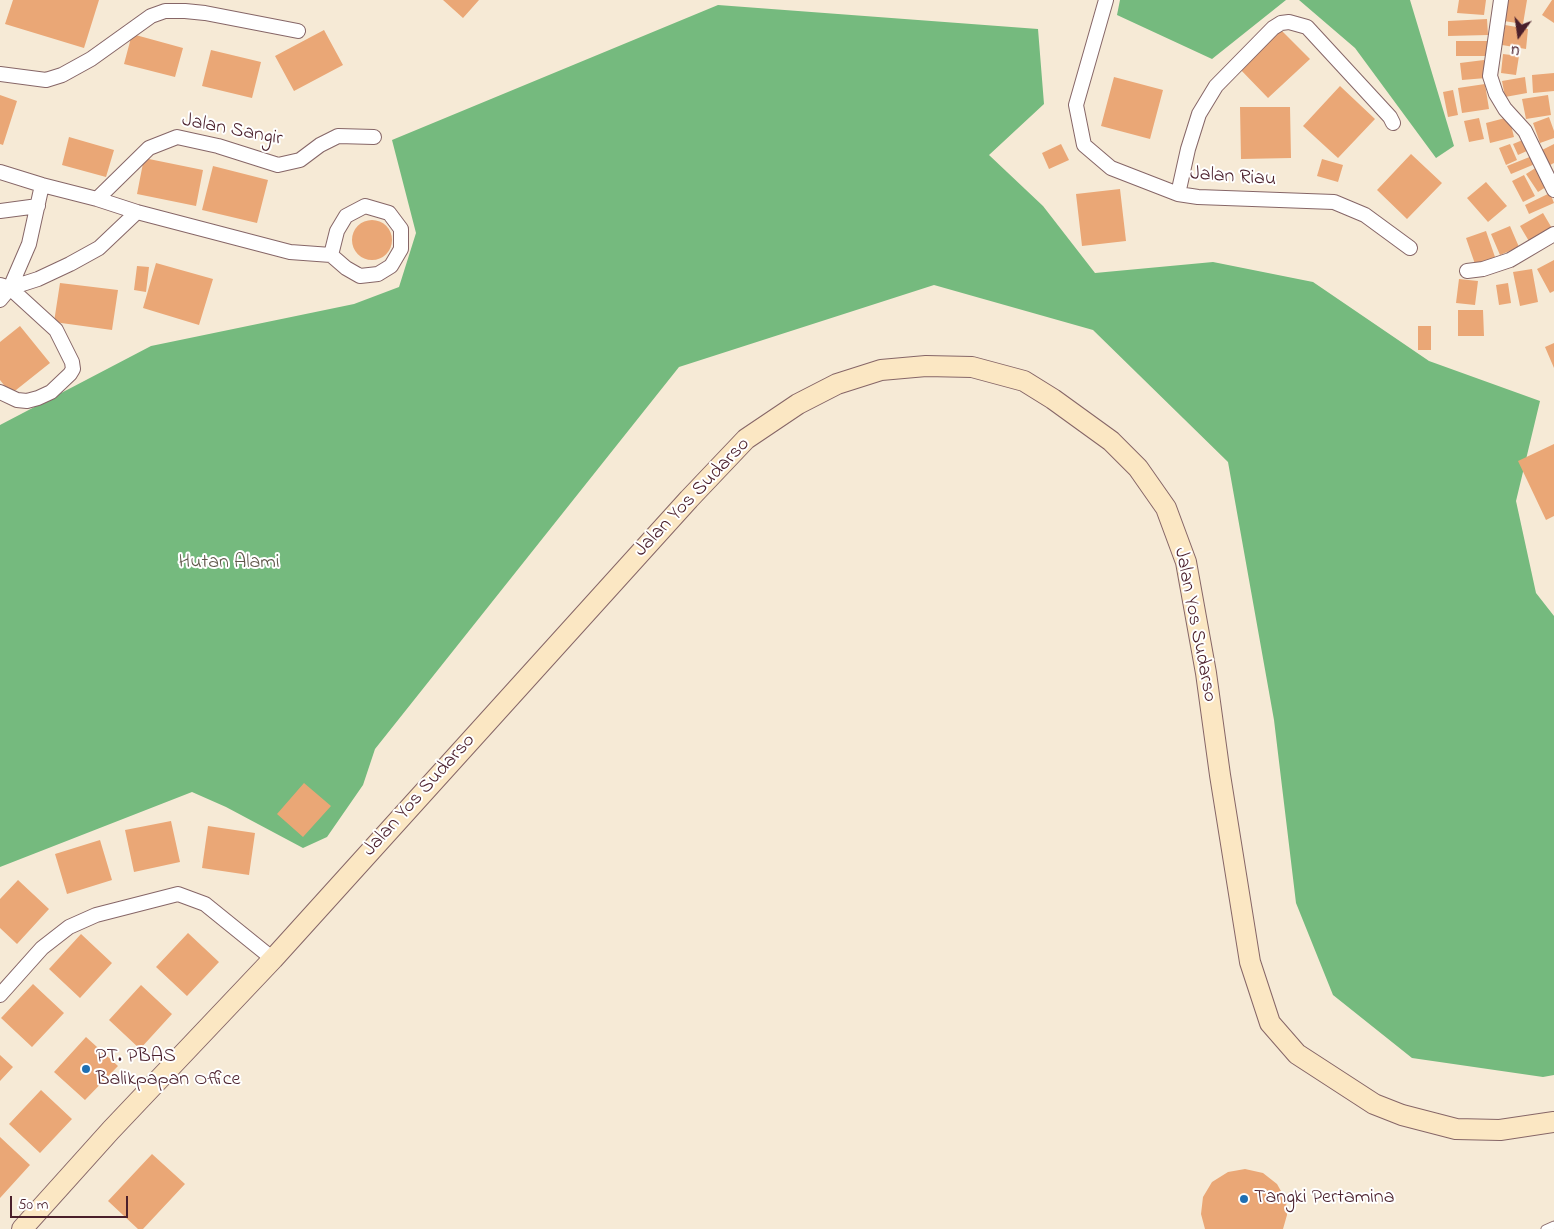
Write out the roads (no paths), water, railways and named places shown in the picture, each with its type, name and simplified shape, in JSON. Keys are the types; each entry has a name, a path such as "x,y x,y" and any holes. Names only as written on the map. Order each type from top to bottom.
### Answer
{"main road":[{"name":"Jalan Yos Sudarso","path":"22,1229 111,1130 273,959 689,499 746,439 806,400 837,384 881,370 926,366 972,367 1024,381 1053,399 1110,441 1138,468 1166,508 1186,562 1206,674 1250,962 1270,1023 1297,1054 1374,1104 1402,1115 1456,1129 1500,1130 1554,1122"}],"street":[{"name":"Jalan Riau","path":"1106,0 1076,105 1084,145 1111,168 1178,194 1198,198 1334,202 1365,215 1410,248"},
{"path":"1501,0 1490,76 1496,94 1505,110 1525,131 1554,190"},
{"path":"0,74 46,80 62,76 91,59 152,16 165,11 205,13 298,31"},
{"path":"1178,194 1188,149 1199,114 1216,86 1272,28 1281,23 1289,22 1307,27 1390,117 1393,123"},
{"name":"Jalan Sangir","path":"97,199 149,148 177,137 218,146 278,165 300,160 320,145 338,136 374,137"},
{"path":"0,172 137,212 290,252 331,255 346,268 360,276 378,274 391,266 401,249 401,229 389,213 364,206 346,216 337,231 331,255"},
{"path":"0,300 5,286 29,244 42,185"},
{"path":"0,211 38,206"},
{"path":"5,286 38,279 99,248 137,212"},
{"path":"1467,271 1483,269 1510,260 1554,234"},
{"path":"0,392 17,400 27,401 38,398 51,392 73,369 72,362 56,330 5,286"},
{"path":"0,995 42,948 69,927 96,915 178,894 205,904 273,959"}],"lane":[{"path":"1545,1229 1554,1225"}],"place":[{"name":"PT. PBAS Balikpapan Office","path":"86,1069"},
{"name":"Tangki Pertamina","path":"1244,1199"}],"park label":[{"name":"Hutan Alami","path":"229,564"}]}
